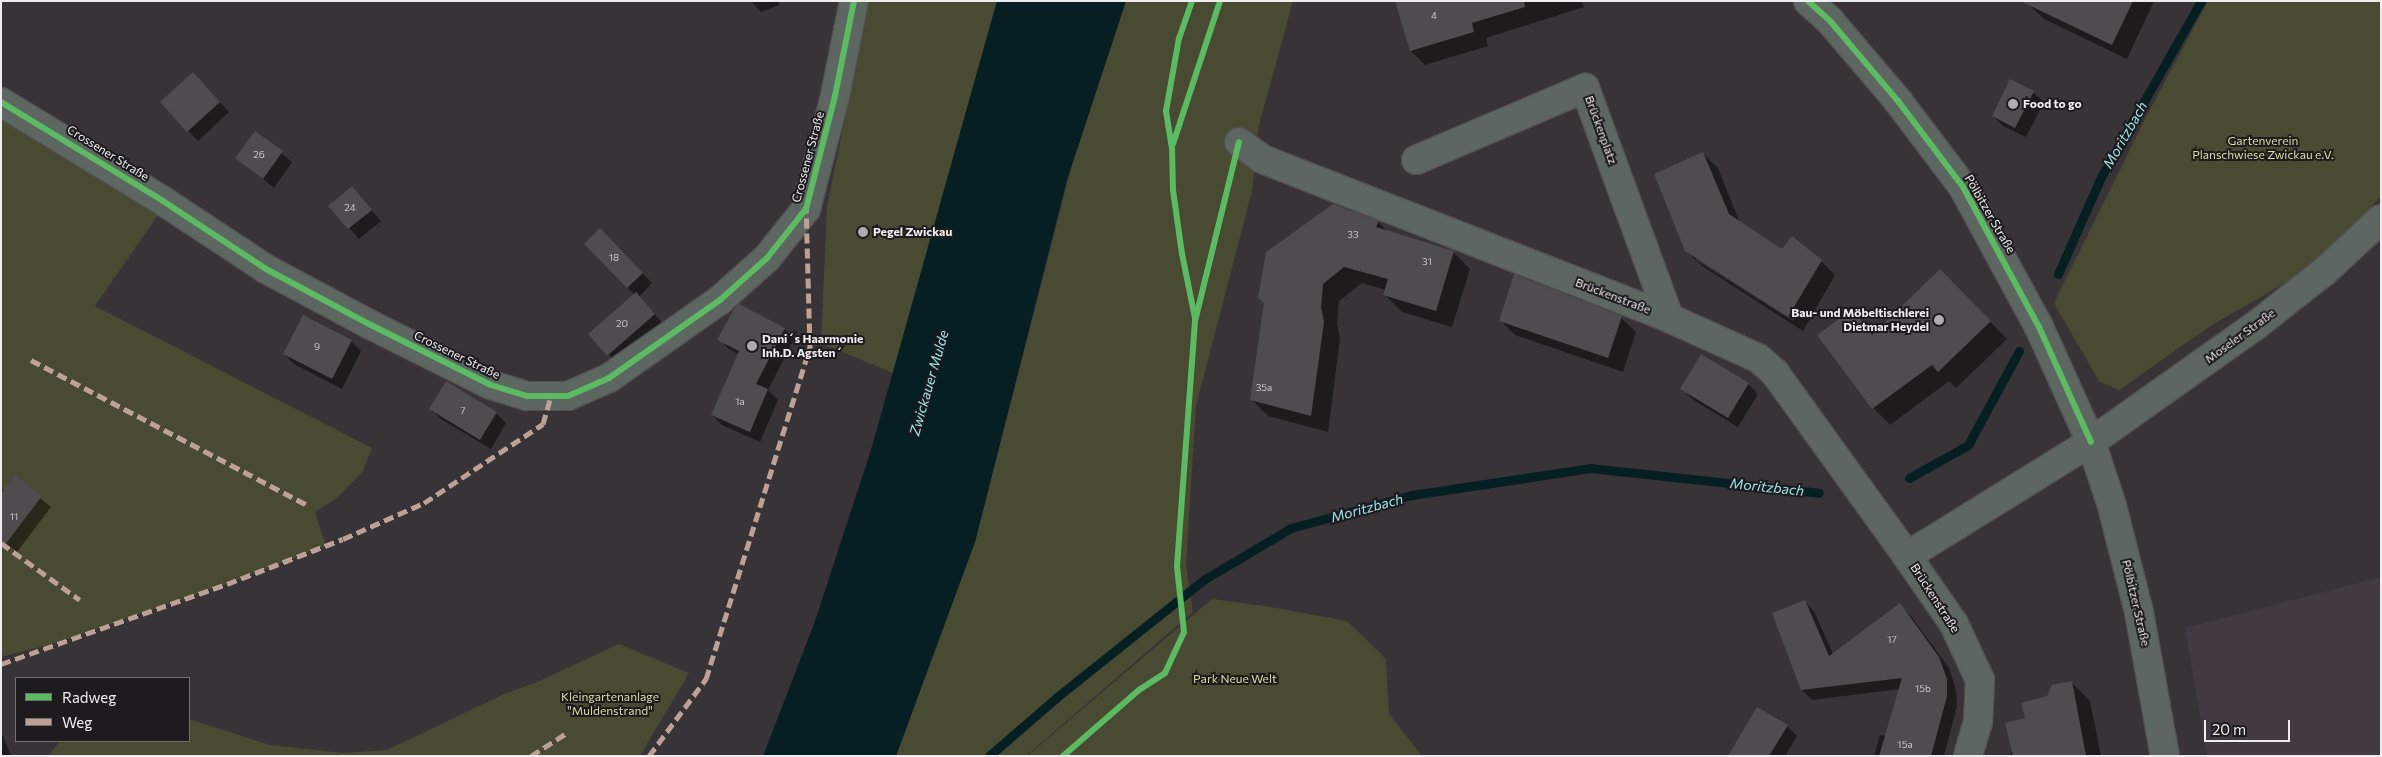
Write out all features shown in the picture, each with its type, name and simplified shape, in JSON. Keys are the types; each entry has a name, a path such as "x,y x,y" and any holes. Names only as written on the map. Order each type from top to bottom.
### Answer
{"street":[{"name":"Crossener Straße","path":"1,102 154,196 266,269 371,325 491,385 527,396 568,396 609,378 720,300 767,258 806,209 836,96 854,1"},
{"name":"Pölbitzer Straße","path":"1808,1 1831,22 1892,94 1963,187 2039,327 2091,442 2112,506 2138,612 2165,756"},
{"name":"Brückenplatz","path":"1416,160 1585,88 1669,318"},
{"name":"Brückenstraße","path":"1239,142 1262,159 1669,318 1758,358 1774,374 1907,556 1954,624 1980,680 1978,722 1968,756"},
{"name":"Moseler Straße","path":"2091,442 2255,326 2325,271 2381,219"},
{"name":"Brückenstraße","path":"1907,556 2091,442"}],"shaded area":[{"path":"2381,577 2381,756 2207,756 2185,628"}],"green space":[{"path":"865,1 997,1 893,373 821,343 827,206 848,104"},
{"path":"1126,1 1293,1 1259,125 1252,191 1196,406 1186,565 1193,612 1026,756 896,756 975,542 1071,168"},
{"name":"Gartenverein Planschwiese Zwickau e.V.","path":"2208,1 2381,1 2381,196 2358,222 2292,279 2212,325 2119,390 2099,381 2054,303 2145,119"},
{"path":"1,112 158,215 95,306 372,448 363,471 337,498 315,512 326,546 227,584 52,644 1,657"},
{"name":"Park Neue Welt","path":"1212,599 1271,607 1347,621 1386,659 1389,714 1422,756 1027,756"},
{"name":"Kleingartenanlage \"Muldenstrand\"","path":"619,644 689,673 640,756 48,756 59,742 190,742 190,719 270,745 343,753 387,750 504,694 535,683"}],"water":[{"name":"Zwickauer Mulde","path":"997,1 1126,1 1067,180 975,542 896,756 763,756 814,624 871,450"}],"building":[{"path":"1395,1 1524,1 1525,7 1472,23 1474,32 1410,51"},
{"path":"2020,1 2133,1 2112,45"},
{"path":"193,72 220,102 187,132 160,102"},
{"name":"Food to go","path":"2010,79 2034,91 2015,128 1992,116"},
{"path":"255,131 283,151 263,179 235,158"},
{"path":"1703,152 1729,214 1782,249 1792,236 1822,260 1788,317 1685,251 1654,174"},
{"path":"352,186 372,210 348,229 328,206"},
{"path":"1333,204 1379,221 1376,227 1454,251 1436,311 1383,295 1388,279 1344,267 1323,284 1321,307 1324,322 1311,416 1250,400 1264,303 1258,298 1266,252"},
{"path":"600,228 643,273 627,288 584,244"},
{"path":"1940,269 1991,321 1938,372 1932,365 1872,409 1817,335 1853,309 1872,335"},
{"path":"1514,274 1622,316 1608,358 1499,321"},
{"path":"636,292 655,314 607,356 588,334"},
{"path":"739,304 785,328 756,384 768,389 750,432 711,415 739,351 717,340 734,309"},
{"path":"303,315 352,340 332,379 283,354"},
{"path":"1701,354 1749,383 1728,418 1680,389"},
{"path":"446,381 497,412 480,440 429,409"},
{"path":"15,475 42,496 1,550 1,493"},
{"path":"1805,600 1829,656 1900,603 1939,657 1947,679 1947,696 1931,756 1879,756 1902,678 1801,690 1772,613"},
{"path":"2072,681 2086,756 2013,756 2005,723 2025,718 2021,703 2047,696 2052,685"},
{"path":"1757,707 1788,725 1769,756 1728,756"}],"waterway":[{"name":"Moritzbach","path":"2058,274 2101,177 2201,1"},
{"name":"Moritzbach","path":"1909,478 1968,445 2019,351"},
{"name":"Moritzbach","path":"989,756 1057,697 1205,579 1291,528 1412,495 1590,468 1819,493"}],"marked path":[{"path":"649,756 706,679 810,348 806,209"},
{"path":"31,360 309,506"},
{"path":"1,664 227,584 343,539 424,503 543,424 551,396"},
{"path":"1,543 80,600"},
{"path":"531,756 568,732"}],"cycle path":[{"path":"1,102 163,201 266,269 371,325 491,385 527,396 568,396 609,378 720,300 767,258 806,209 835,96 854,1"},
{"path":"1192,1 1179,38 1166,111 1172,147 1173,190 1182,254 1195,318"},
{"path":"1173,144 1220,1"},
{"path":"1808,1 1831,22 1898,101 1963,187 2039,327 2091,442"},
{"path":"1063,756 1139,690 1165,673 1184,632 1177,566 1195,321 1239,142"}],"place":[{"name":"Food to go","path":"2013,104"},
{"name":"Pegel Zwickau","path":"863,232"},
{"name":"Bau- und Möbeltischlerei Dietmar Heydel","path":"1939,320"},
{"name":"Dani´s Haarmonie Inh.D. Agsten´","path":"752,346"}]}
